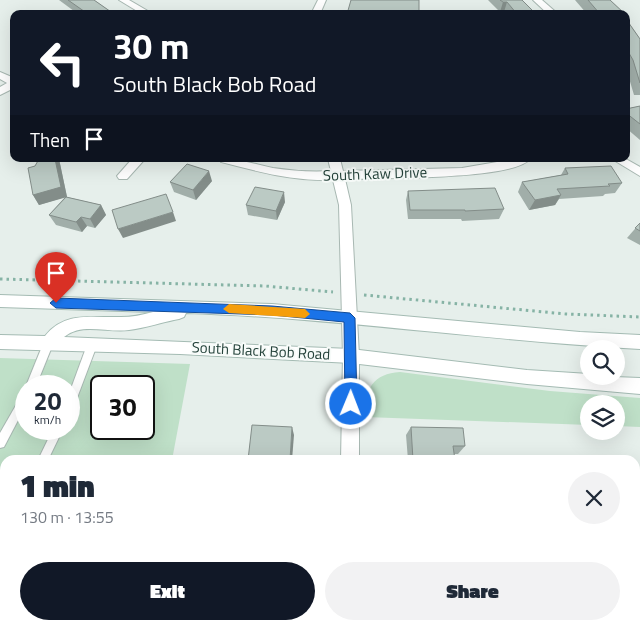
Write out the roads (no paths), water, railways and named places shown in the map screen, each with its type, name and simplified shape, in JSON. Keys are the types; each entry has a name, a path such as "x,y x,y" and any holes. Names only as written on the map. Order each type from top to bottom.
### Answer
{"main road":[{"path":"123,0 142,10"},
{"path":"537,0 549,10"},
{"path":"124,176 136,162"},
{"name":"South Kaw Drive","path":"237,162 274,172 338,175 462,172 517,162"},
{"path":"335,162 345,205 351,356 350,455"},
{"path":"623,162 640,172"},
{"path":"0,301 272,310 580,339 640,342"},
{"path":"48,344 56,333 67,325 79,322 123,324 205,308"},
{"name":"South Black Bob Road","path":"0,342 351,356 528,377 640,386"}],"lane":[{"path":"35,375 48,344"},
{"path":"80,377 92,345"},
{"path":"0,443 15,416"},
{"path":"45,455 53,440"}]}
